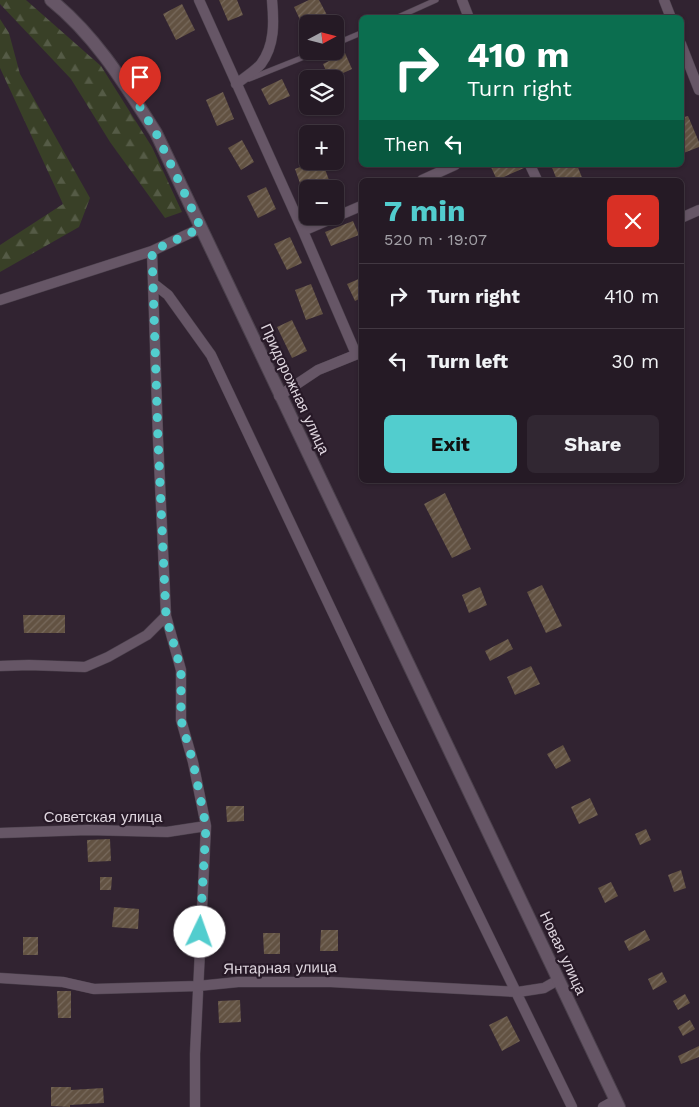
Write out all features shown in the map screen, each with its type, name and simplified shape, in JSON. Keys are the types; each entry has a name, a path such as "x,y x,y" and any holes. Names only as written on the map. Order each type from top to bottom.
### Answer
{"street":[{"name":"Придорожная улица","path":"52,0 90,38 109,61 156,133 479,812"},
{"path":"199,0 359,353 318,370 280,396"},
{"path":"236,84 260,65 270,48 274,24 272,0"},
{"path":"462,0 468,15"},
{"path":"664,0 670,15"},
{"path":"684,52 699,90"},
{"path":"426,178 451,167"},
{"path":"303,231 359,207"},
{"path":"684,217 699,210"},
{"path":"0,300 152,251 201,228"},
{"path":"152,251 166,616 181,670 181,720 193,762 206,826 195,1054 195,1107"},
{"path":"154,284 168,295 211,355 384,721 518,992 572,1107"},
{"path":"0,666 85,667 147,635 166,616"},
{"name":"Новая улица","path":"479,812 617,1104"},
{"name":"Советская улица","path":"0,833 88,830 167,832 206,826"},
{"name":"Янтарная улица","path":"0,978 63,982 94,989 198,986 238,982 331,982 518,992 544,988 558,980"},
{"path":"603,1107 617,1104"}],"lane":[{"path":"403,15 436,0"},
{"path":"344,40 359,34"},
{"path":"236,84 299,59"}],"green space":[{"path":"0,0 26,0 101,66 152,147 182,212 165,218 110,142 71,79 0,4"},
{"path":"0,19 9,33 20,74 90,198 79,227 0,272 0,245 63,204 0,68"}],"building":[{"path":"219,0 237,0 243,15 228,21"},
{"path":"309,0 319,0 327,15 299,15 299,18 294,7"},
{"path":"182,4 195,30 176,40 163,14"},
{"path":"344,54 352,69 344,73 344,70 326,70 323,64 331,60 344,60"},
{"path":"282,79 290,96 269,105 261,89"},
{"path":"223,92 234,119 217,126 206,100"},
{"path":"688,116 699,142 699,147 684,153 684,117"},
{"path":"242,140 254,162 241,170 228,148"},
{"path":"299,167 299,170 325,170 329,180 299,180 295,169"},
{"path":"491,167 524,167 502,178 496,178"},
{"path":"552,167 578,167 582,178 556,178"},
{"path":"266,187 276,209 258,218 247,196"},
{"path":"353,221 359,235 331,246 325,232"},
{"path":"290,237 302,263 287,270 274,244"},
{"path":"359,279 359,299 355,301 347,284"},
{"path":"311,284 323,314 306,320 295,290"},
{"path":"292,320 307,351 292,358 277,327"},
{"path":"445,493 471,549 452,558 424,504"},
{"path":"542,585 562,626 546,633 527,592"},
{"path":"480,587 487,605 469,613 462,595"},
{"path":"23,615 65,615 65,633 24,633"},
{"path":"508,639 513,649 490,661 485,651"},
{"path":"531,666 540,684 515,695 507,677"},
{"path":"563,745 571,761 556,769 547,754"},
{"path":"590,798 598,815 579,824 571,807"},
{"path":"226,806 244,806 244,821 227,822"},
{"path":"646,829 651,840 640,845 635,834"},
{"path":"110,839 111,861 88,862 87,840"},
{"path":"681,870 686,888 674,892 668,875"},
{"path":"100,877 112,877 111,890 100,890"},
{"path":"611,882 618,896 605,903 598,888"},
{"path":"114,907 139,909 138,929 112,927"},
{"path":"321,930 338,930 338,951 320,951"},
{"path":"645,930 650,940 629,951 624,941"},
{"path":"263,933 280,933 280,954 264,954"},
{"path":"23,937 38,937 38,955 23,955"},
{"path":"662,972 667,982 653,990 648,979"},
{"path":"57,991 71,991 71,1018 58,1018"},
{"path":"685,994 690,1003 678,1010 673,1001"},
{"path":"240,1000 241,1022 219,1023 218,1001"},
{"path":"507,1016 520,1041 502,1051 489,1025"},
{"path":"690,1020 695,1029 683,1036 678,1027"},
{"path":"699,1046 699,1057 681,1064 678,1056"},
{"path":"51,1087 71,1087 71,1090 103,1088 104,1103 70,1105 70,1107 51,1106"}],"route":[{"path":"140,107 156,133 201,228 152,251 166,616 181,670 181,720 193,762 206,826 200,932"}]}
